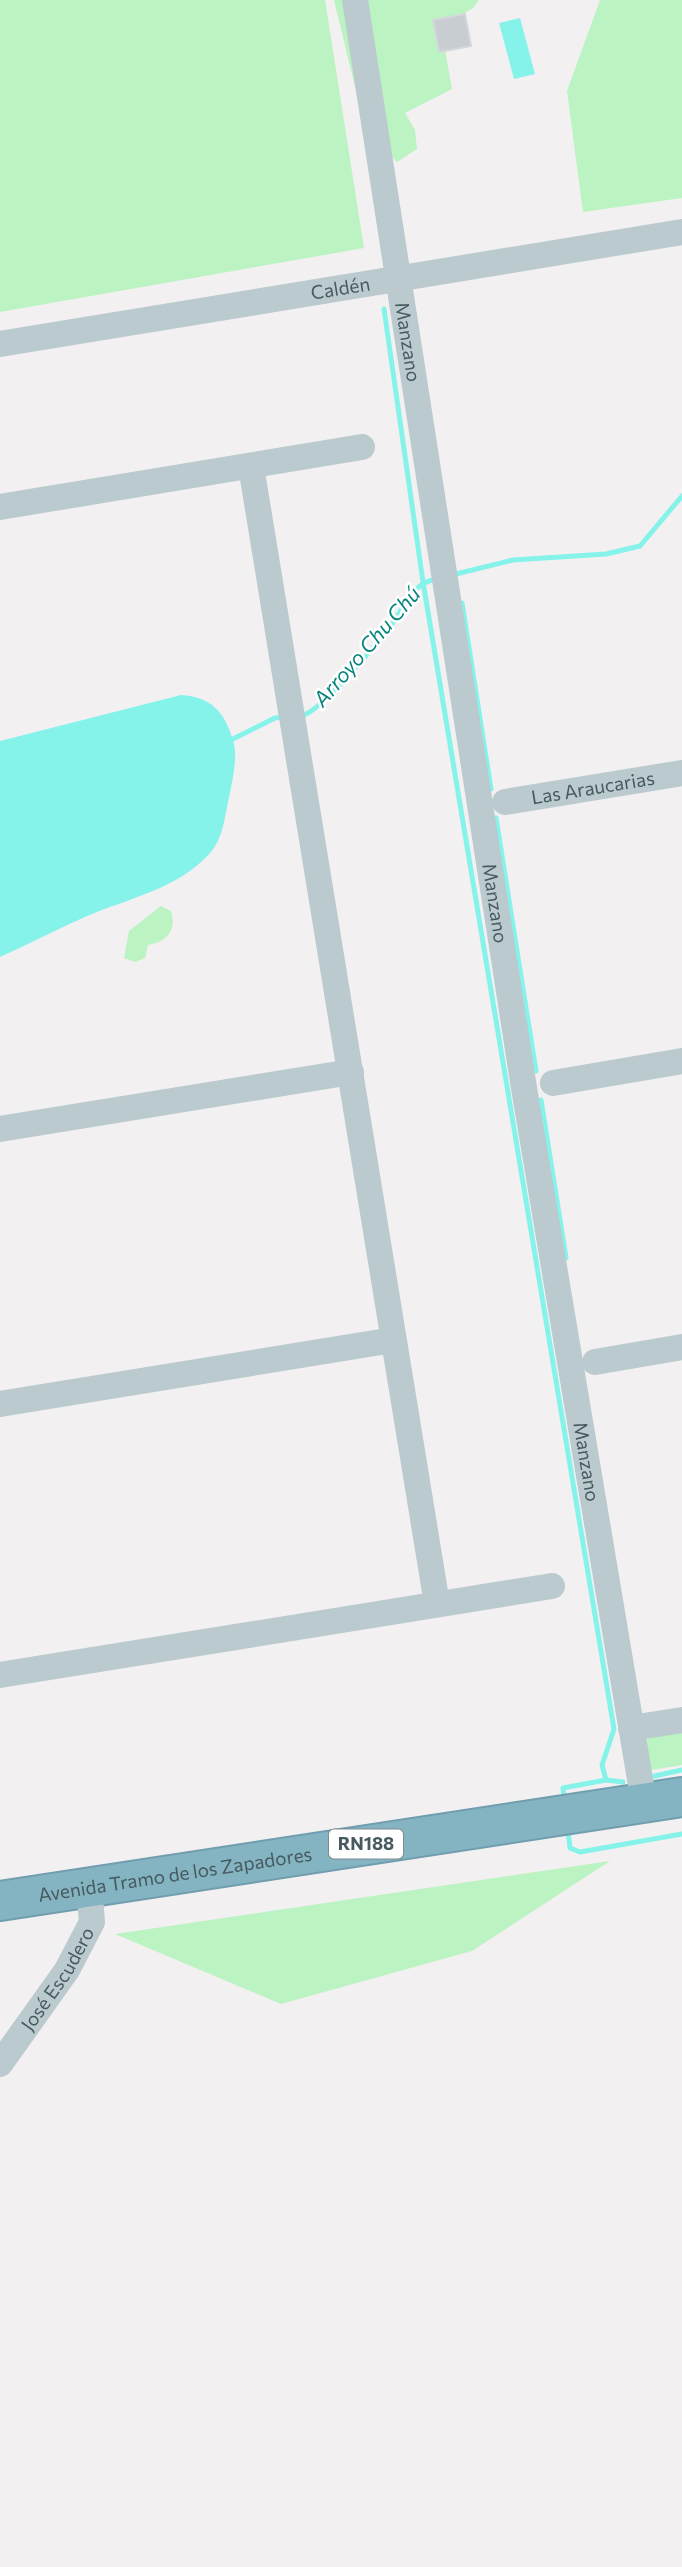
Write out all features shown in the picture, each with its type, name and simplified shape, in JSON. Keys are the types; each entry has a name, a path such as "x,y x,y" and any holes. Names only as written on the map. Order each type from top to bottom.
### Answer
{"highway":[{"name":"Avenida Tramo de los Zapadores","path":"0,1901 682,1797"}],"street":[{"name":"Manzano","path":"355,0 443,576 644,1803"},
{"name":"Caldén","path":"0,344 682,232"},
{"path":"0,507 362,447"},
{"path":"251,466 437,1604"},
{"name":"Las Araucarias","path":"505,802 682,773"},
{"path":"553,1083 682,1061"},
{"path":"0,1129 351,1072"},
{"path":"0,1404 393,1340"},
{"path":"595,1362 682,1347"},
{"path":"0,1675 551,1586"},
{"path":"631,1728 682,1720"},
{"name":"José Escudero","path":"0,2064 67,1970 92,1922 89,1886"}],"green space":[{"path":"0,0 325,0 364,248 0,312"},
{"path":"334,0 479,0 473,8 441,27 452,89 405,113 415,130 417,149 397,162 364,124"},
{"path":"600,0 682,0 682,198 583,212 567,91"},
{"path":"161,906 171,911 173,918 169,934 148,945 145,958 135,962 124,958 129,931"},
{"path":"682,1730 682,1765 645,1771 641,1747 652,1734"},
{"path":"610,1861 472,1951 281,2004 115,1934"}],"water":[{"path":"520,18 535,74 514,79 499,23"},
{"path":"181,695 201,699 215,707 225,721 234,746 230,793 215,847 198,865 168,884 87,916 0,957 0,741"}],"building":[{"path":"465,14 471,46 439,52 433,20"}],"waterway":[{"path":"384,309 423,582 614,1729 602,1765 606,1780 563,1788 564,1798"},
{"name":"Arroyo Chu Chú","path":"452,575 513,560 606,554 640,546 682,496"},
{"name":"Arroyo Chu Chú","path":"301,716 321,703 348,676 375,646 415,590 436,579"},
{"path":"462,603 491,789"},
{"name":"Arroyo Chu Chú","path":"229,741 275,718 284,717"},
{"path":"496,818 536,1071"},
{"path":"541,1100 566,1258"},
{"path":"650,1777 682,1770"},
{"path":"606,1780 623,1782"},
{"path":"568,1831 570,1848 580,1852 682,1834"}]}
